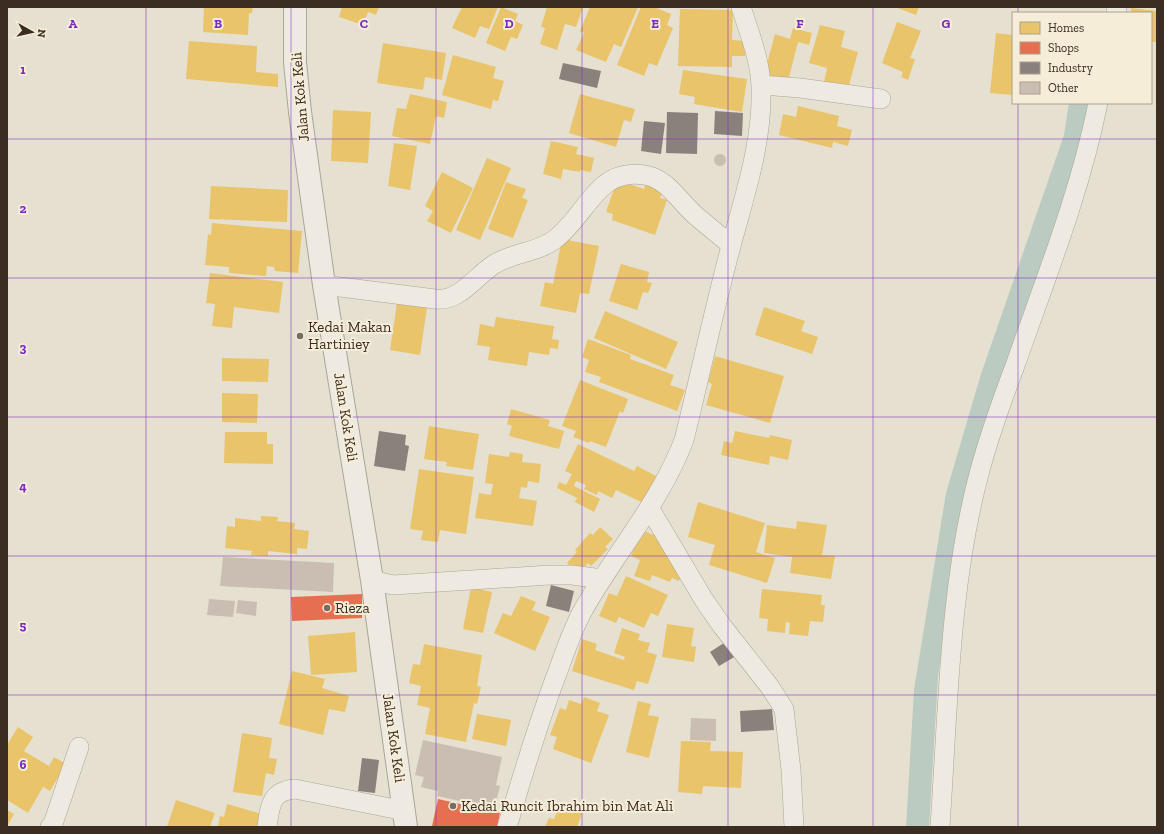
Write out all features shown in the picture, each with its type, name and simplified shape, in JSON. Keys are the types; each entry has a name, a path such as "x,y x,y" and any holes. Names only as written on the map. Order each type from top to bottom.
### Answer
{"street":[{"name":"Jalan Kok Keli","path":"295,7 296,62 300,112 324,284 372,580 406,819"},
{"path":"507,827 542,715 570,638 582,612 602,579 650,509 668,477 684,440 751,174 760,113 761,85 755,51 741,7"},
{"path":"761,85 800,88 881,99"},
{"path":"940,827 950,676 959,585 972,501 992,429 1078,187 1098,104"},
{"path":"324,284 435,299 450,298 494,265 534,250 554,240 564,231 600,188 612,179 628,174 654,178 661,182 696,216 732,245"},
{"path":"650,509 704,600 770,687 784,708 791,770 794,827"},
{"path":"372,580 393,585 550,575 572,575 602,579"},
{"path":"50,827 53,824 79,747"},
{"path":"267,827 273,800 278,792 296,789 406,819"}],"shaded area":[{"path":"1069,104 1092,104 1082,160 966,490 938,677 929,827 906,827 914,690 946,493 981,374 1064,135"}],"building: Homes":[{"path":"204,7 253,7 252,13 249,13 248,35 203,32"},
{"path":"342,7 379,7 376,15 368,12 363,25 339,17"},
{"path":"462,7 498,7 489,29 480,26 475,38 452,28"},
{"path":"501,7 518,14 515,21 523,25 517,39 511,37 505,51 486,43"},
{"path":"547,7 583,7 576,27 565,24 557,50 540,44 545,28 541,27"},
{"path":"590,7 638,7 621,47 614,44 606,62 576,50 584,33 580,31"},
{"path":"641,7 654,7 671,14 667,25 673,28 657,66 649,63 644,76 617,65"},
{"path":"895,7 919,7 916,15"},
{"path":"1131,8 1157,11 1157,42 1152,42 1152,12 1131,12"},
{"path":"680,9 733,10 732,40 745,41 745,56 732,56 732,67 678,66"},
{"path":"897,22 921,31 910,58 915,59 908,80 901,77 903,72 882,63"},
{"path":"820,25 845,31 841,47 858,52 848,89 824,82 827,68 809,63"},
{"path":"793,28 812,33 809,45 798,42 788,81 764,75 775,34 790,39"},
{"path":"996,33 1012,35 1012,95 990,93"},
{"path":"189,41 257,46 256,72 278,74 278,87 186,79"},
{"path":"383,43 446,53 442,80 425,77 423,90 377,83"},
{"path":"453,55 496,67 493,78 504,81 498,101 493,100 491,109 442,95"},
{"path":"683,70 747,79 742,112 694,104 695,97 679,94"},
{"path":"410,94 447,102 444,118 436,116 430,144 392,136 397,108 406,109"},
{"path":"580,94 635,109 631,122 624,120 616,147 569,133"},
{"path":"798,106 839,116 837,126 852,130 848,146 833,142 832,148 779,135 783,114 796,117"},
{"path":"333,110 371,112 368,163 331,161"},
{"path":"551,141 578,147 576,154 594,158 591,172 563,169 561,179 543,174"},
{"path":"394,143 417,146 410,190 388,186"},
{"path":"487,158 511,168 480,240 456,230"},
{"path":"442,172 473,188 451,233 427,221 433,211 425,206"},
{"path":"617,180 644,189 646,182 664,188 660,198 667,200 655,235 612,220 613,214 606,212"},
{"path":"506,182 526,189 522,198 528,200 513,238 488,229"},
{"path":"211,186 288,190 287,222 209,219"},
{"path":"212,223 302,231 298,273 275,271 274,267 267,266 266,276 229,273 229,267 205,265 208,234 211,235"},
{"path":"562,239 599,246 589,294 580,293 576,313 540,306 545,282 553,284"},
{"path":"621,264 649,272 647,282 652,283 648,293 643,292 637,310 609,301"},
{"path":"210,273 283,282 279,313 234,307 232,328 212,326 215,304 206,303"},
{"path":"397,303 427,308 420,355 390,350"},
{"path":"764,307 805,321 801,331 818,337 812,354 755,335"},
{"path":"605,311 678,342 666,369 594,338"},
{"path":"496,317 554,326 552,339 559,340 558,349 550,348 549,355 529,352 527,366 488,360 490,347 477,345 480,324 494,327"},
{"path":"588,339 631,355 630,359 674,375 670,385 685,390 677,411 599,382 601,377 585,372 589,360 582,357"},
{"path":"715,356 784,376 770,423 706,405 712,384 708,382"},
{"path":"222,358 269,359 268,382 222,381"},
{"path":"580,380 628,399 623,413 620,411 606,447 573,437 576,431 562,426"},
{"path":"222,393 258,394 257,423 222,422"},
{"path":"511,409 550,420 548,426 564,431 559,449 509,436 512,426 507,424"},
{"path":"429,426 479,434 473,470 446,466 447,462 424,459"},
{"path":"735,431 769,438 770,435 792,440 788,460 770,456 769,465 721,455 724,441 732,443"},
{"path":"225,432 267,432 267,444 273,444 273,464 224,463"},
{"path":"578,444 634,471 637,466 656,476 643,503 616,490 612,498 598,491 597,495 584,489 586,485 576,481 574,486 600,499 594,512 575,502 577,498 557,488 559,482 566,485 572,474 565,471"},
{"path":"510,452 523,454 522,462 541,464 539,483 528,481 527,488 521,487 519,498 537,501 533,526 475,518 479,493 491,495 493,484 485,483 489,454 509,457"},
{"path":"419,469 474,477 466,534 440,530 438,542 421,540 423,531 410,529"},
{"path":"698,502 765,523 756,552 775,558 767,583 709,565 715,545 688,537"},
{"path":"261,516 278,517 277,521 295,523 294,529 309,531 307,549 297,548 297,554 268,551 268,556 251,555 252,551 225,548 227,526 235,527 235,518 261,521"},
{"path":"797,521 827,525 822,555 835,556 831,579 790,573 792,557 764,553 767,525 796,529"},
{"path":"600,527 613,539 605,547 608,549 591,566 588,563 578,574 567,563 577,552 575,550 590,533 593,535"},
{"path":"641,530 662,538 683,570 679,581 672,578 670,582 652,575 650,581 634,576 640,560 631,556"},
{"path":"626,576 668,595 658,616 651,613 644,628 619,617 616,623 599,616 609,593 617,596"},
{"path":"471,587 492,592 483,633 463,629"},
{"path":"762,589 822,595 821,605 825,605 823,622 810,621 808,636 789,634 790,623 786,622 785,633 767,631 768,619 759,618"},
{"path":"521,596 536,602 532,610 550,617 535,651 494,633 503,613 511,616"},
{"path":"667,624 694,628 691,646 696,647 694,662 662,657"},
{"path":"622,628 640,634 638,640 650,643 647,652 657,655 648,684 637,681 634,690 572,671 582,639 597,644 595,650 624,660 625,657 614,653"},
{"path":"355,632 357,672 311,675 308,636"},
{"path":"424,644 482,655 477,686 481,687 477,704 474,703 466,742 425,734 430,708 417,705 421,686 409,683 413,664 420,665"},
{"path":"292,671 325,679 322,688 349,696 345,712 329,709 323,735 279,724"},
{"path":"584,697 600,703 597,711 609,715 591,763 553,749 557,737 550,735 560,708 566,710 569,700 581,704"},
{"path":"638,701 651,704 648,715 659,717 649,758 626,752"},
{"path":"477,714 511,720 506,746 472,739"},
{"path":"18,727 33,737 24,751 49,766 54,757 66,764 50,791 43,787 28,813 7,800 7,745"},
{"path":"242,733 272,738 269,758 277,759 274,775 266,773 262,796 233,792"},
{"path":"681,741 711,742 710,751 743,752 741,788 703,786 702,794 678,792"},
{"path":"176,800 215,813 210,827 167,827"},
{"path":"561,802 583,811 577,827 545,827 549,818 554,819"},
{"path":"227,804 262,814 259,827 218,827 220,816 224,817"},
{"path":"7,810 14,814 7,826"}],"building: Shops":[{"name":"Rieza","path":"362,594 362,618 292,621 291,597"},
{"name":"Kedai Runcit Ibrahim bin Mat Ali","path":"438,799 500,813 497,827 432,826"}],"building: Industry":[{"path":"563,63 601,71 597,88 559,79"},
{"path":"715,111 743,113 742,136 714,134"},
{"path":"667,112 698,113 697,154 666,153"},
{"path":"644,121 665,123 661,154 641,151"},
{"path":"379,431 406,435 405,445 409,446 405,471 374,466"},
{"path":"551,585 574,591 569,612 546,606"},
{"path":"727,641 736,656 719,666 710,652"},
{"path":"772,709 774,730 741,732 740,711"},
{"path":"362,758 379,760 375,793 358,791"}],"building: Other":[{"path":"718,154 722,154 726,160 722,166 718,166 714,162 714,158"},
{"path":"223,557 334,563 333,592 220,586"},
{"path":"209,599 235,601 233,617 207,615"},
{"path":"238,600 257,602 256,616 236,613"},
{"path":"691,718 716,719 716,741 690,740"},
{"path":"423,740 502,757 496,785 500,786 497,798 494,798 492,808 437,796 438,791 421,787 424,777 415,775"}],"place":[{"name":"Kedai Makan Hartiniey","path":"300,336"},
{"name":"Rieza","path":"327,608"},
{"name":"Kedai Runcit Ibrahim bin Mat Ali","path":"453,806"}]}
